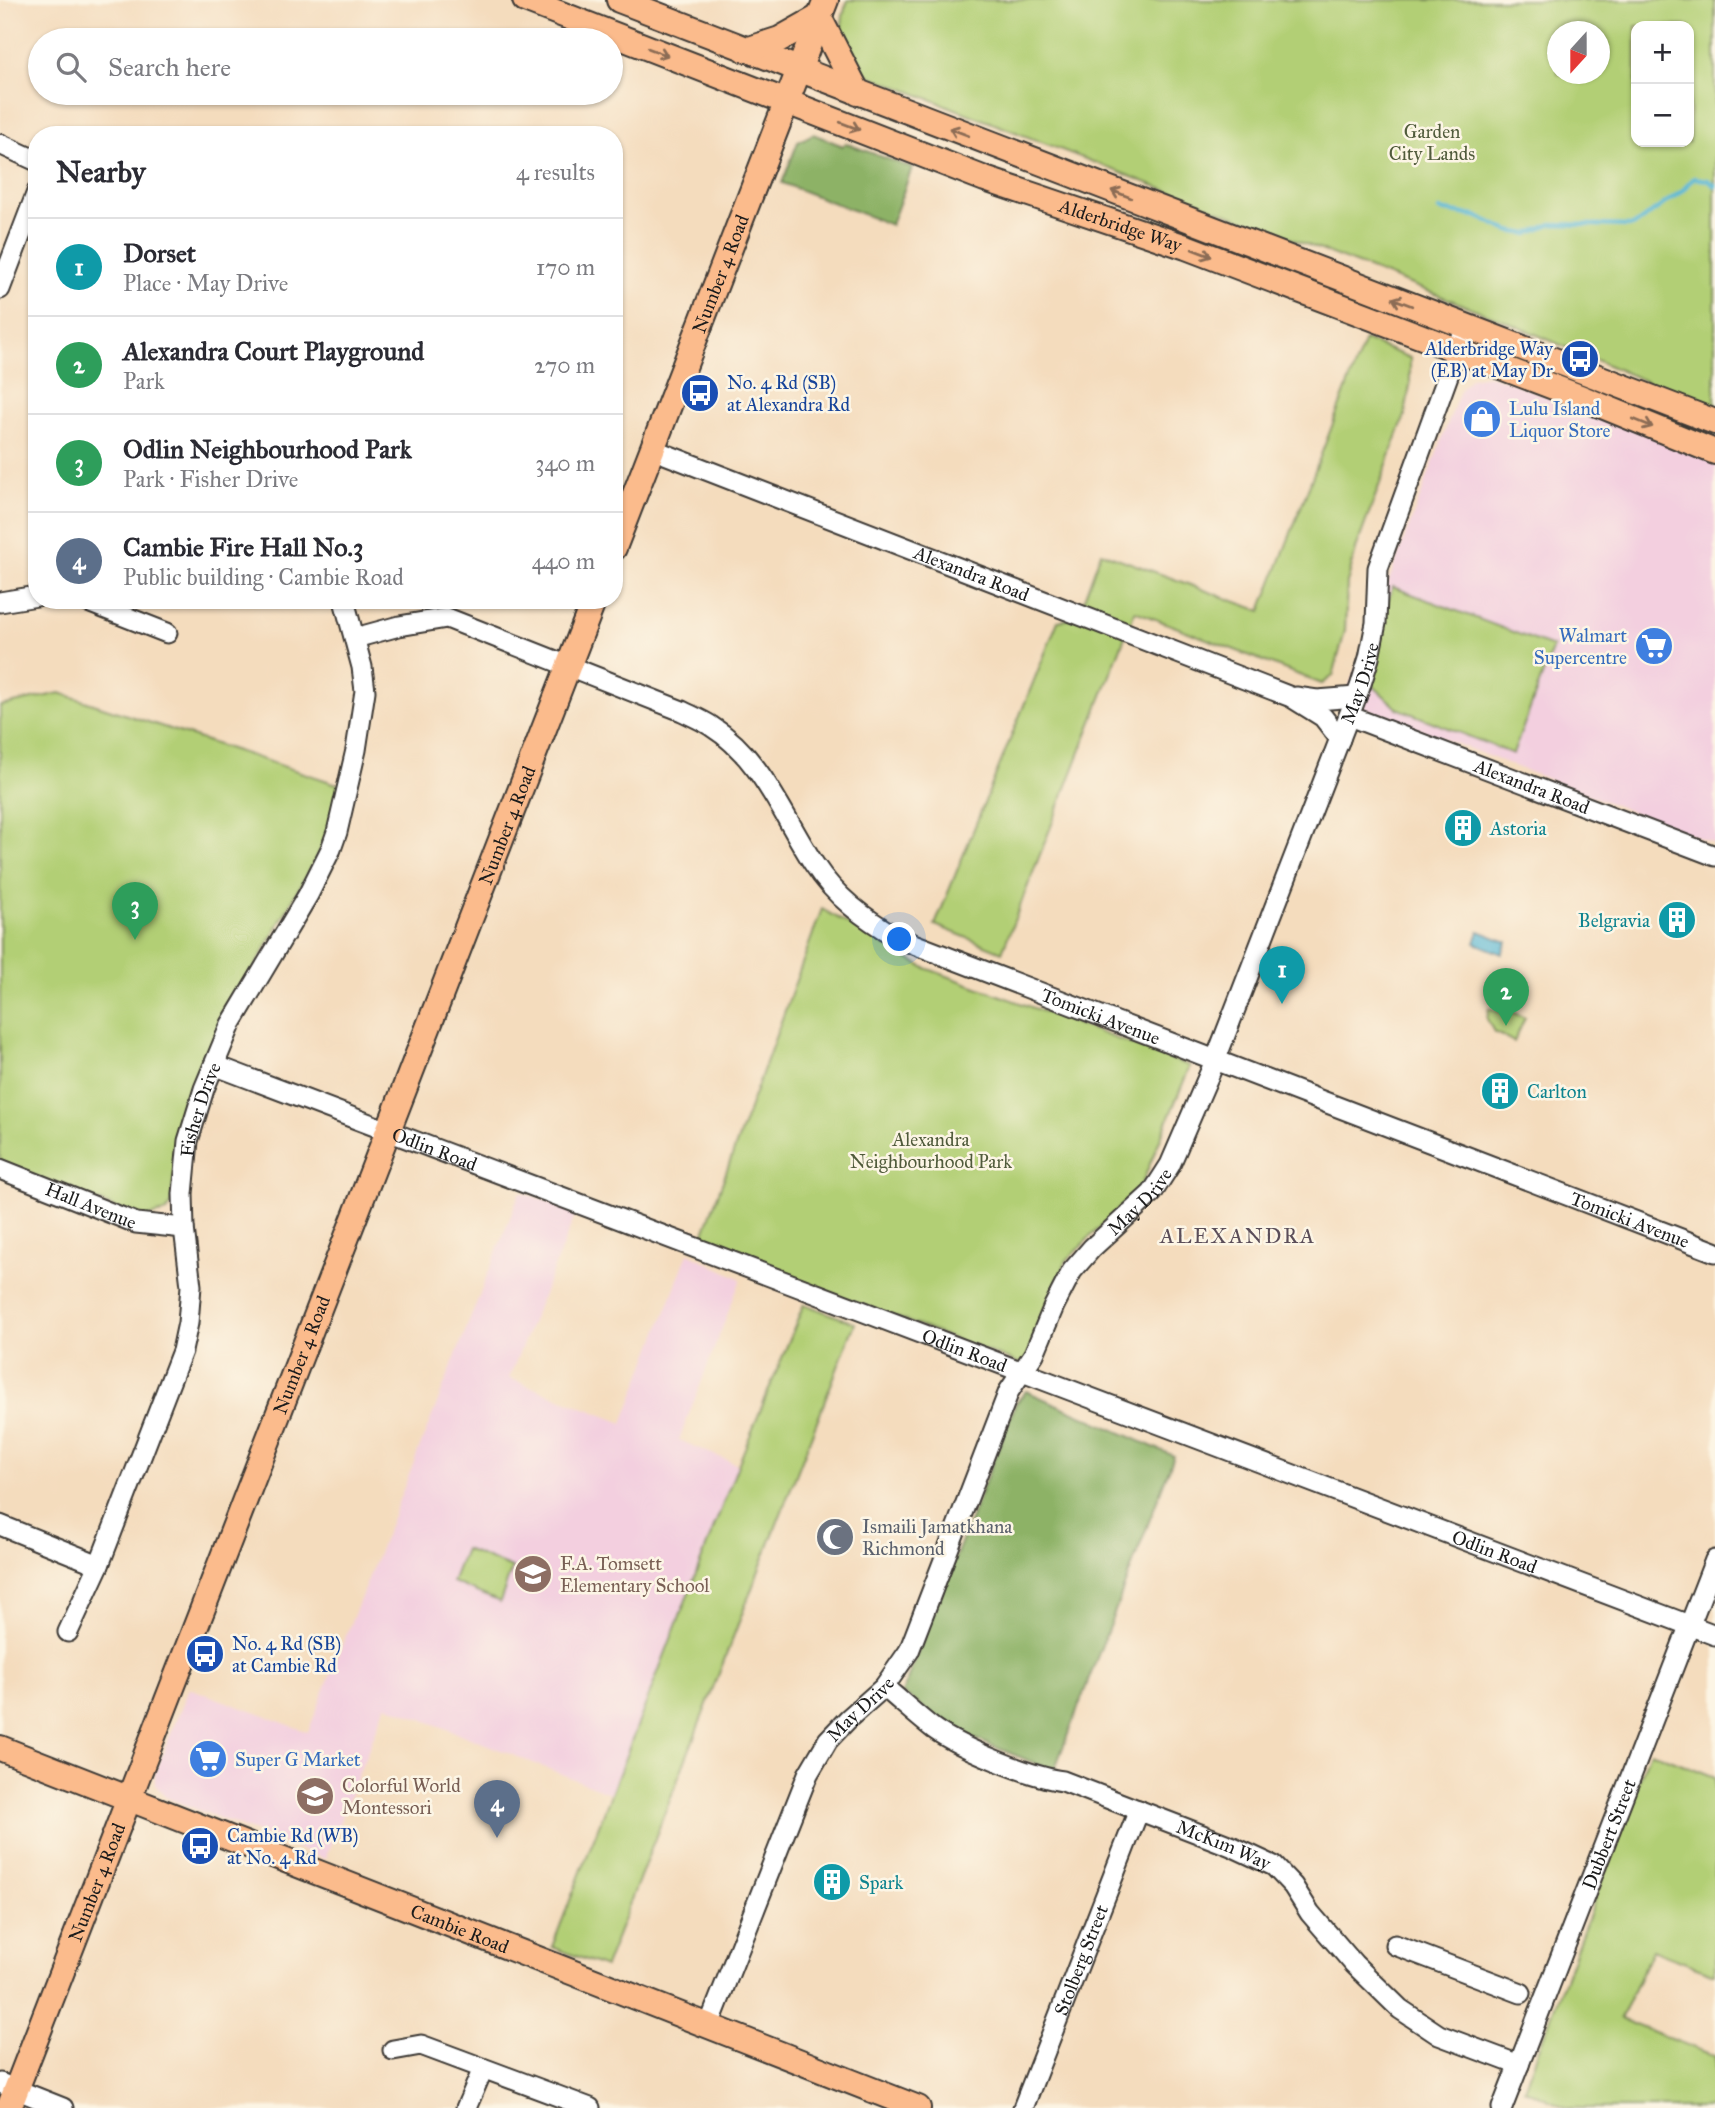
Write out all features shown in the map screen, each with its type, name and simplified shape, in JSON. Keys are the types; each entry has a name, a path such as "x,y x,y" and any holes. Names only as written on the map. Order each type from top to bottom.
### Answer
{"main road":[{"name":"Alderbridge Way","path":"526,0 597,28"},
{"name":"Alderbridge Way","path":"620,0 1715,422"},
{"name":"Number 4 Road","path":"623,525 822,9"},
{"path":"746,50 780,39 822,9 858,93"},
{"name":"Alderbridge Way","path":"623,38 985,178 1186,247 1715,452"},
{"name":"Number 4 Road","path":"8,2093 128,1798 591,609"},
{"name":"Cambie Road","path":"0,1748 918,2108"}],"street":[{"path":"0,144 28,156"},
{"path":"0,289 28,216"},
{"name":"May Drive","path":"709,2025 808,1774 828,1740 884,1687 909,1651 1009,1391 1034,1354 1072,1271 1092,1248 1152,1193 1170,1165 1215,1061 1356,697 1369,658 1376,623 1378,568 1466,327"},
{"name":"Alexandra Road","path":"652,449 1291,696 1323,717 1340,740"},
{"path":"0,602 28,597"},
{"path":"106,609 167,633"},
{"name":"Fisher Drive","path":"68,1632 99,1565 182,1351 188,1323 191,1286 184,1228 184,1177 188,1141 231,1024 308,895 337,832 364,708 363,679 347,609"},
{"name":"Tomicki Avenue","path":"355,638 398,626 447,618 682,711 711,725 731,740 772,789 814,865 862,917 898,938 1715,1252"},
{"name":"Alexandra Road","path":"1291,696 1317,700 1356,697"},
{"name":"Alexandra Road","path":"1349,716 1715,856"},
{"name":"Odlin Road","path":"214,1065 1715,1635"},
{"name":"Hall Avenue","path":"0,1169 136,1223 184,1228"},
{"path":"0,1525 99,1565"},
{"name":"Dubbert Street","path":"1502,2108 1715,1560"},
{"name":"McKim Way","path":"884,1687 934,1730 965,1747 1139,1810 1274,1866 1293,1886 1310,1913 1354,1965 1400,2009 1439,2035 1519,2065"},
{"name":"Stolberg Street","path":"1023,2108 1139,1810"},
{"path":"1395,1945 1521,1993"},
{"path":"393,2050 421,2045 590,2108"},
{"path":"467,2108 483,2069"},
{"path":"8,2093 63,2108"}],"shaded area":[{"path":"1486,375 1715,459 1715,844 1344,700 1461,388 1471,378"},
{"name":"F.A. Tomsett Elementary School","path":"520,1192 577,1211 509,1378 623,1423 688,1253 741,1279 679,1440 738,1465 612,1794 386,1705 325,1859 165,1797 155,1784 155,1773 189,1688 308,1732"}],"green space":[{"name":"Garden City Lands","path":"848,0 1715,0 1715,411 1500,319 857,71 844,46 843,19"},
{"path":"813,134 912,168 891,225 782,183 798,142"},
{"path":"1365,340 1410,358 1410,385 1405,415 1357,546 1347,583 1345,631 1333,676 1322,684 1135,611 1002,952 935,925 1058,621 1077,618 1101,552 1261,611"},
{"path":"1393,587 1553,647 1513,754 1397,708 1371,684 1385,607"},
{"path":"60,693 343,786 321,849 218,1032 178,1130 171,1206 166,1212 141,1218 0,1163 0,706"},
{"name":"Alexandra Neighbourhood Park","path":"822,909 923,967 1190,1066 1141,1186 1066,1261 1026,1366 700,1244"},
{"path":"1489,1008 1502,1013 1503,1008 1525,1018 1514,1042 1494,1032 1487,1019"},
{"path":"804,1304 855,1323 605,1967 552,1947 738,1465"},
{"path":"1026,1391 1174,1456 1054,1771 958,1732 902,1693 1016,1403"},
{"path":"465,1549 512,1568 500,1602 452,1582"},
{"path":"1650,1751 1715,1777 1715,1974 1652,1950 1620,2019 1715,2056 1715,2108 1567,2108 1524,2089"}],"water":[{"path":"1479,931 1507,942 1502,954 1475,943"}],"waterway":[{"path":"1439,210 1476,216 1509,231 1528,234 1552,224 1633,226 1682,191 1694,178 1708,180 1715,186"}],"place":[{"name":"Alderbridge Way (EB) at May Dr","path":"1580,359"},
{"name":"No. 4 Rd (SB) at Alexandra Rd","path":"700,393"},
{"name":"Lulu Island Liquor Store","path":"1482,419"},
{"name":"Walmart Supercentre","path":"1654,646"},
{"name":"Astoria","path":"1463,828"},
{"name":"Belgravia","path":"1677,920"},
{"name":"Odlin Neighbourhood Park","path":"135,940"},
{"name":"Dorset","path":"1282,1004"},
{"name":"Alexandra Court Playground","path":"1506,1026"},
{"name":"Carlton","path":"1500,1091"},
{"name":"Ismaili Jamatkhana Richmond","path":"835,1537"},
{"name":"F.A. Tomsett Elementary School","path":"533,1574"},
{"name":"No. 4 Rd (SB) at Cambie Rd","path":"205,1654"},
{"name":"Super G Market","path":"208,1759"},
{"name":"Colorful World Montessori","path":"315,1796"},
{"name":"Cambie Fire Hall No.3","path":"497,1838"},
{"name":"Cambie Rd (WB) at No. 4 Rd","path":"200,1846"},
{"name":"Spark","path":"832,1882"}],"district":[{"name":"ALEXANDRA","path":"1238,1236"}]}
